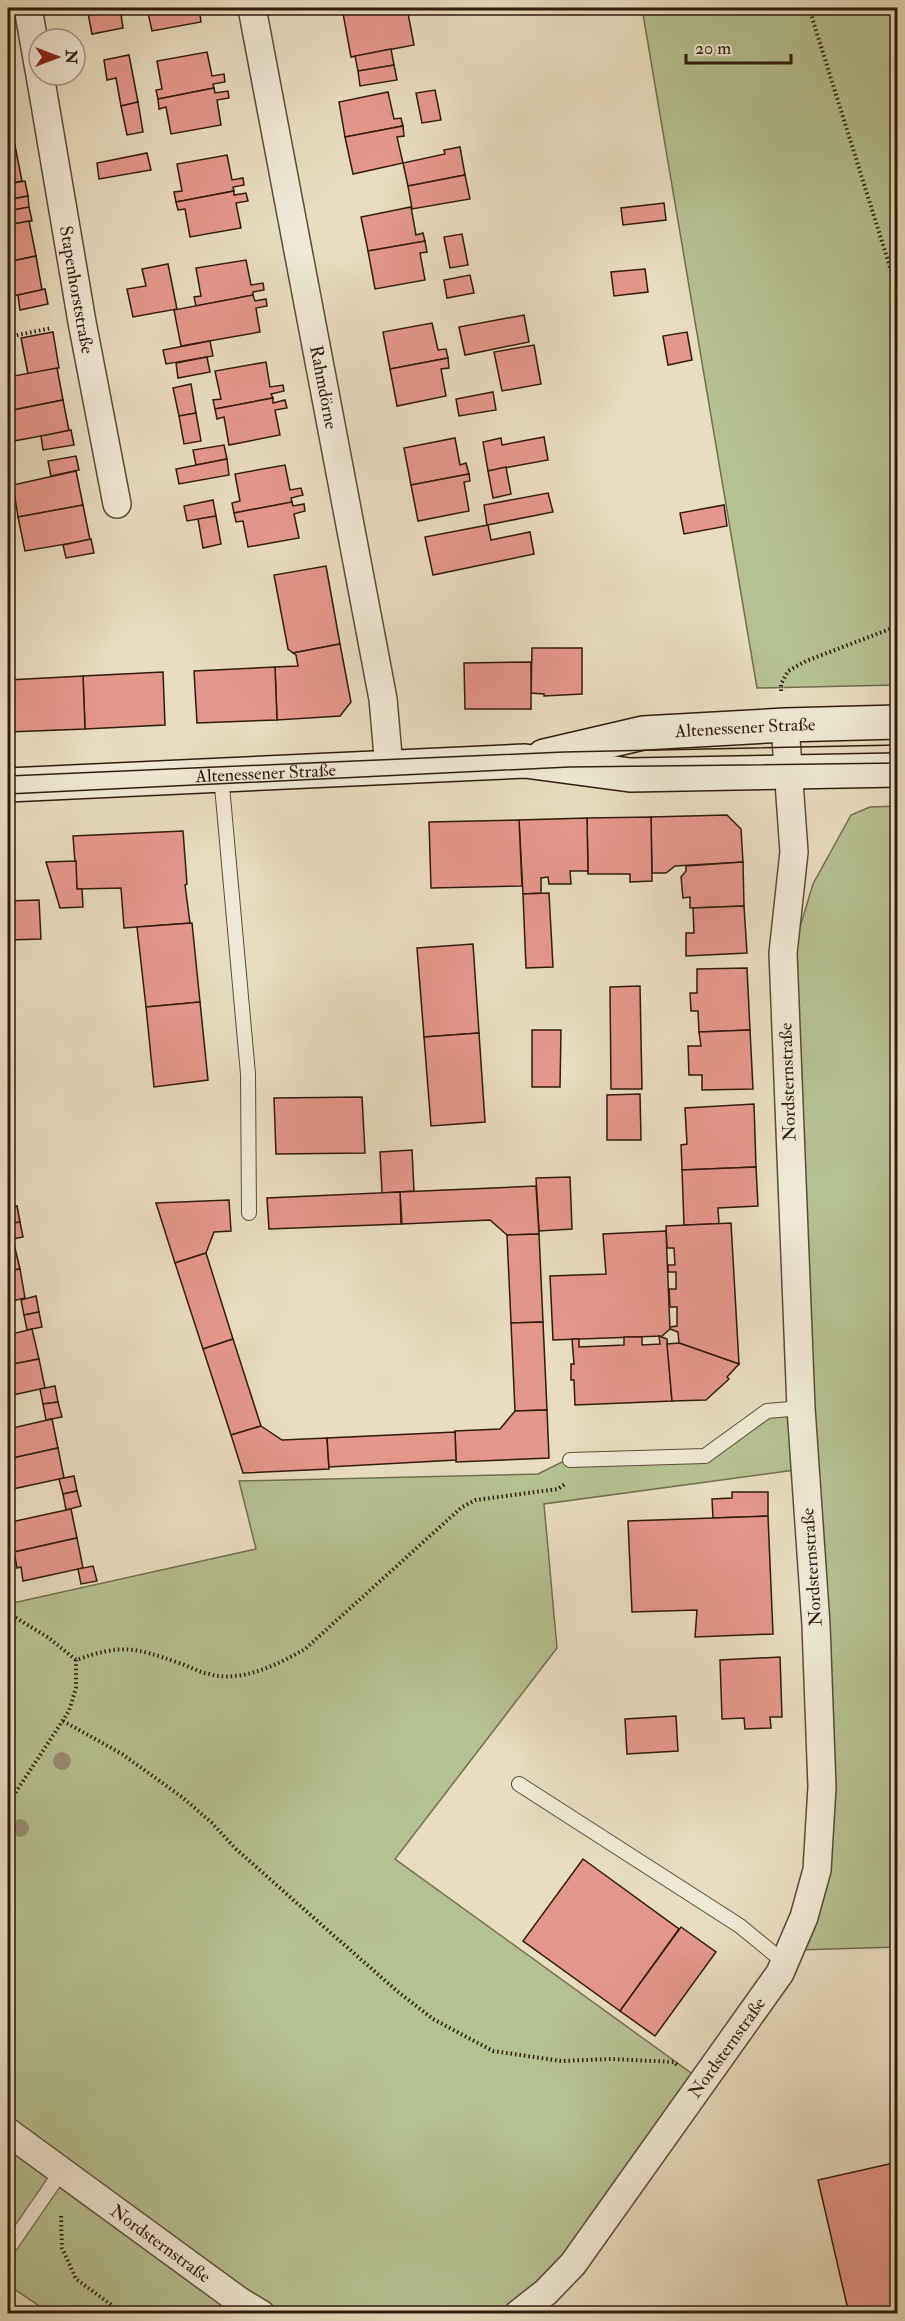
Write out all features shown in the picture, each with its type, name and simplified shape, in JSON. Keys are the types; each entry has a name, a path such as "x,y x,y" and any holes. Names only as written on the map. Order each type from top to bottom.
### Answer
{"main road":[{"name":"Altenessener Straße","path":"525,761 643,733 785,725 897,722"},
{"name":"Altenessener Straße","path":"8,785 525,761 630,775 897,770"}],"street":[{"path":"28,8 31,27"},
{"name":"Rahmdörne","path":"252,8 383,699 389,767"},
{"name":"Stapenhorststraße","path":"42,87 82,322 117,504"},
{"name":"Nordsternstraße","path":"518,2313 546,2292 573,2264 755,2010 785,1963 804,1917 817,1870 822,1786 816,1625 801,1408 783,953 794,852 785,725"},
{"name":"Nordsternstraße","path":"8,2132 238,2300 261,2313"}],"lane":[{"path":"221,775 248,1074 249,1213"},
{"path":"570,1460 705,1456 767,1411 801,1408"},
{"path":"519,1784 740,1926 785,1963"},
{"path":"8,2249 61,2172"}],"path":[{"path":"809,8 897,293"},
{"path":"8,337 82,322"},
{"path":"785,725 781,684 788,671 806,661 897,626"},
{"path":"76,1660 102,1651 136,1650 210,1675 231,1676 279,1664 305,1649 462,1507 476,1500 558,1489 566,1483 570,1460"},
{"path":"8,1613 49,1638 76,1660"},
{"path":"8,1804 63,1721 74,1700 76,1660"},
{"path":"63,1721 122,1754 182,1797 212,1823 236,1849 332,1934 433,2019 493,2051 561,2061 611,2059 674,2062 701,2085"},
{"path":"61,2172 62,2248 76,2279 124,2313"}],"green space":[{"path":"642,8 897,8 897,685 757,688"},
{"path":"897,806 897,1947 799,1950 811,1918 791,957 813,884 851,815 870,807"},
{"path":"799,1412 802,1469 544,1504 557,1648 395,1859 698,2078 568,2261 511,2313 268,2313 8,2126 8,1604 256,1549 239,1481 538,1474 568,1459 706,1460 768,1414"},
{"path":"8,2141 250,2313 50,2313 8,2285"}],"building":[{"path":"87,8 120,8 123,28 92,34"},
{"path":"147,8 199,8 201,22 152,31"},
{"path":"342,8 407,8 414,45 351,57"},
{"path":"391,49 394,65 358,71 355,56"},
{"path":"207,52 212,76 224,74 225,82 213,84 214,88 158,99 156,90 162,89 157,61"},
{"path":"129,55 138,102 121,106 116,78 107,80 104,60"},
{"path":"394,65 397,80 360,86 358,71"},
{"path":"214,88 215,93 228,91 229,98 217,100 221,125 171,134 166,107 159,109 158,99"},
{"path":"435,90 441,120 422,123 416,93"},
{"path":"388,92 394,119 401,118 403,126 345,137 339,102"},
{"path":"138,102 143,132 127,135 121,106"},
{"path":"10,103 13,118 8,120 8,104"},
{"path":"10,119 16,151 8,153 8,120"},
{"path":"403,126 404,136 397,137 403,163 353,174 345,137"},
{"path":"460,147 465,175 408,186 403,163 445,154 444,150"},
{"path":"16,151 22,181 8,184 8,153"},
{"path":"147,153 151,170 99,179 97,163"},
{"path":"227,155 232,180 243,178 244,185 233,187 234,191 176,202 174,192 182,191 177,164"},
{"path":"465,175 470,199 412,209 408,186"},
{"path":"25,181 28,196 8,200 8,184"},
{"path":"234,191 234,195 246,193 248,201 236,203 241,228 190,237 185,209 178,210 176,202"},
{"path":"28,196 29,207 8,211 8,200"},
{"path":"664,203 666,220 623,225 621,208"},
{"path":"29,207 32,221 8,225 8,211"},
{"path":"411,207 416,235 423,233 425,241 368,251 361,217"},
{"path":"29,221 36,256 8,262 8,225"},
{"path":"462,234 468,265 450,268 444,237"},
{"path":"425,241 427,252 420,253 425,280 375,289 368,251"},
{"path":"36,256 42,290 8,297 8,262"},
{"path":"246,260 251,285 263,283 264,290 253,292 253,295 196,306 194,297 201,296 196,268"},
{"path":"168,264 177,309 133,317 127,289 146,286 142,269"},
{"path":"645,269 648,292 614,296 611,272"},
{"path":"470,275 474,293 447,298 444,280"},
{"path":"45,289 48,304 20,310 18,295"},
{"path":"253,295 255,301 266,299 267,306 256,308 260,332 181,346 174,310"},
{"path":"524,315 529,342 465,355 459,327"},
{"path":"432,323 438,350 446,349 448,358 390,369 383,332"},
{"path":"53,332 59,368 28,374 21,338"},
{"path":"687,332 692,360 668,365 663,336"},
{"path":"210,341 213,356 166,364 163,350"},
{"path":"534,345 541,384 502,391 494,352"},
{"path":"207,357 210,372 178,378 176,363"},
{"path":"448,358 449,368 441,369 446,396 397,406 390,369"},
{"path":"266,362 270,387 283,385 284,391 271,394 273,398 215,409 213,400 221,399 215,371"},
{"path":"57,368 63,400 8,411 8,377"},
{"path":"191,384 196,413 179,416 173,388"},
{"path":"493,392 496,410 459,416 456,399"},
{"path":"273,398 273,403 285,400 287,408 275,410 280,435 229,445 224,417 217,419 215,409"},
{"path":"63,400 69,431 8,442 8,411"},
{"path":"196,413 201,441 184,444 179,416"},
{"path":"71,430 74,445 43,450 41,436"},
{"path":"544,437 548,460 488,471 483,442 501,438 502,445"},
{"path":"455,438 460,465 466,463 469,474 411,485 404,448"},
{"path":"224,445 227,459 196,465 193,450"},
{"path":"76,456 79,470 51,476 48,461"},
{"path":"227,459 229,475 179,484 176,469"},
{"path":"285,465 290,490 301,488 303,495 291,498 292,502 234,513 232,503 240,501 235,474"},
{"path":"506,467 511,494 493,498 488,471"},
{"path":"76,471 83,505 18,517 13,485"},
{"path":"469,474 470,481 464,482 469,511 418,521 411,485"},
{"path":"548,493 553,512 487,525 484,505"},
{"path":"213,500 216,516 187,521 184,506"},
{"path":"292,502 293,506 304,504 305,511 294,514 299,538 248,547 243,521 236,522 234,513"},
{"path":"83,505 90,540 25,551 18,517"},
{"path":"724,505 727,526 684,534 680,513"},
{"path":"216,516 221,544 203,548 198,519"},
{"path":"488,525 491,540 530,532 534,554 433,575 425,537"},
{"path":"91,539 94,553 66,558 63,545"},
{"path":"326,566 340,644 293,653 288,649 274,575"},
{"path":"340,644 351,702 340,716 277,720 275,667 298,666 296,655 293,653"},
{"path":"532,648 582,648 582,694 544,696 544,694 531,693"},
{"path":"531,662 531,709 465,709 464,663"},
{"path":"275,667 277,720 197,723 194,671"},
{"path":"163,672 165,725 85,729 83,676"},
{"path":"83,676 85,729 8,732 8,680"},
{"path":"727,815 741,829 743,862 675,866 666,873 652,873 651,817"},
{"path":"651,817 652,881 630,882 630,874 588,874 587,818"},
{"path":"587,818 588,871 570,871 571,884 549,884 548,877 541,878 541,893 523,894 519,820"},
{"path":"519,820 522,886 431,888 429,822"},
{"path":"183,831 187,884 185,885 190,923 124,928 121,888 77,889 73,836"},
{"path":"76,861 77,889 82,889 83,907 60,908 46,862"},
{"path":"743,862 744,906 690,908 690,897 683,898 681,877 686,871 686,866"},
{"path":"549,893 553,967 526,968 523,894"},
{"path":"39,900 41,939 8,940 8,901"},
{"path":"744,906 747,953 686,956 686,933 694,933 693,908"},
{"path":"192,923 200,1002 146,1007 137,927"},
{"path":"473,944 479,1033 424,1037 417,948"},
{"path":"747,968 750,1030 699,1032 698,1011 691,1011 690,993 697,993 697,969"},
{"path":"640,986 642,1089 611,1089 610,987"},
{"path":"200,1002 208,1080 154,1087 146,1007"},
{"path":"532,1030 561,1030 560,1087 532,1087"},
{"path":"750,1030 753,1089 702,1090 702,1075 689,1075 688,1046 701,1046 699,1032"},
{"path":"479,1033 485,1122 431,1126 424,1037"},
{"path":"640,1094 641,1140 607,1140 607,1095"},
{"path":"362,1097 365,1153 276,1154 274,1098"},
{"path":"754,1104 756,1167 682,1170 681,1145 687,1144 685,1108"},
{"path":"412,1150 414,1191 382,1193 380,1152"},
{"path":"756,1167 758,1206 718,1208 719,1224 684,1225 682,1170"},
{"path":"570,1177 572,1229 539,1231 536,1178"},
{"path":"536,1186 539,1234 507,1235 490,1220 402,1224 400,1192"},
{"path":"400,1192 401,1224 269,1229 267,1198"},
{"path":"229,1200 231,1231 214,1232 206,1253 175,1263 156,1203"},
{"path":"17,1206 20,1222 8,1224 8,1208"},
{"path":"20,1222 23,1237 8,1240 8,1224"},
{"path":"731,1223 739,1364 679,1343 678,1332 670,1329 670,1327 677,1326 677,1307 670,1307 669,1289 676,1289 676,1272 668,1272 668,1265 675,1265 674,1248 667,1248 666,1226"},
{"path":"666,1231 670,1329 662,1336 553,1340 550,1276 606,1274 603,1234"},
{"path":"539,1234 543,1322 511,1323 507,1235"},
{"path":"13,1240 20,1269 8,1271 8,1241"},
{"path":"206,1253 233,1339 203,1349 175,1263"},
{"path":"20,1269 25,1298 8,1302 8,1271"},
{"path":"36,1296 39,1312 24,1315 21,1300"},
{"path":"39,1312 42,1327 27,1330 24,1315"},
{"path":"543,1322 547,1410 515,1411 511,1323"},
{"path":"32,1329 39,1359 8,1365 8,1335"},
{"path":"659,1336 667,1339 672,1401 575,1405 574,1380 571,1380 571,1364 574,1364 572,1339 579,1339 579,1347 624,1345 624,1337 642,1337 642,1345 660,1344"},
{"path":"233,1339 261,1426 231,1435 203,1349"},
{"path":"679,1343 739,1364 727,1377 729,1379 706,1400 672,1401 667,1344"},
{"path":"39,1359 45,1388 8,1396 8,1365"},
{"path":"55,1386 58,1402 43,1404 40,1389"},
{"path":"58,1402 62,1417 46,1420 43,1404"},
{"path":"547,1410 549,1458 456,1462 455,1431 500,1429 515,1411"},
{"path":"52,1419 58,1448 8,1459 8,1429"},
{"path":"261,1426 282,1440 327,1438 329,1469 243,1473 231,1435"},
{"path":"455,1432 456,1460 329,1467 327,1438"},
{"path":"58,1448 64,1478 8,1490 8,1459"},
{"path":"74,1476 77,1491 63,1494 59,1479"},
{"path":"77,1491 81,1506 66,1510 63,1494"},
{"path":"732,1492 768,1492 768,1516 713,1518 712,1499 732,1498"},
{"path":"71,1509 77,1538 14,1552 10,1535 14,1535 11,1522"},
{"path":"768,1516 773,1634 695,1637 697,1610 632,1612 628,1521"},
{"path":"77,1538 83,1568 23,1581 21,1567 17,1568 14,1552"},
{"path":"93,1566 97,1581 81,1584 78,1569"},
{"path":"780,1657 782,1717 770,1717 771,1728 745,1729 744,1718 722,1719 720,1660"},
{"path":"676,1716 678,1751 627,1754 625,1719"},
{"path":"583,1859 679,1929 620,2011 523,1941"},
{"path":"681,1927 716,1952 655,2036 620,2011"},
{"path":"898,2162 898,2314 849,2314 818,2180"}],"tram line":[{"path":"8,776 564,752 898,745"},
{"path":"8,794 569,767 898,763"}]}
